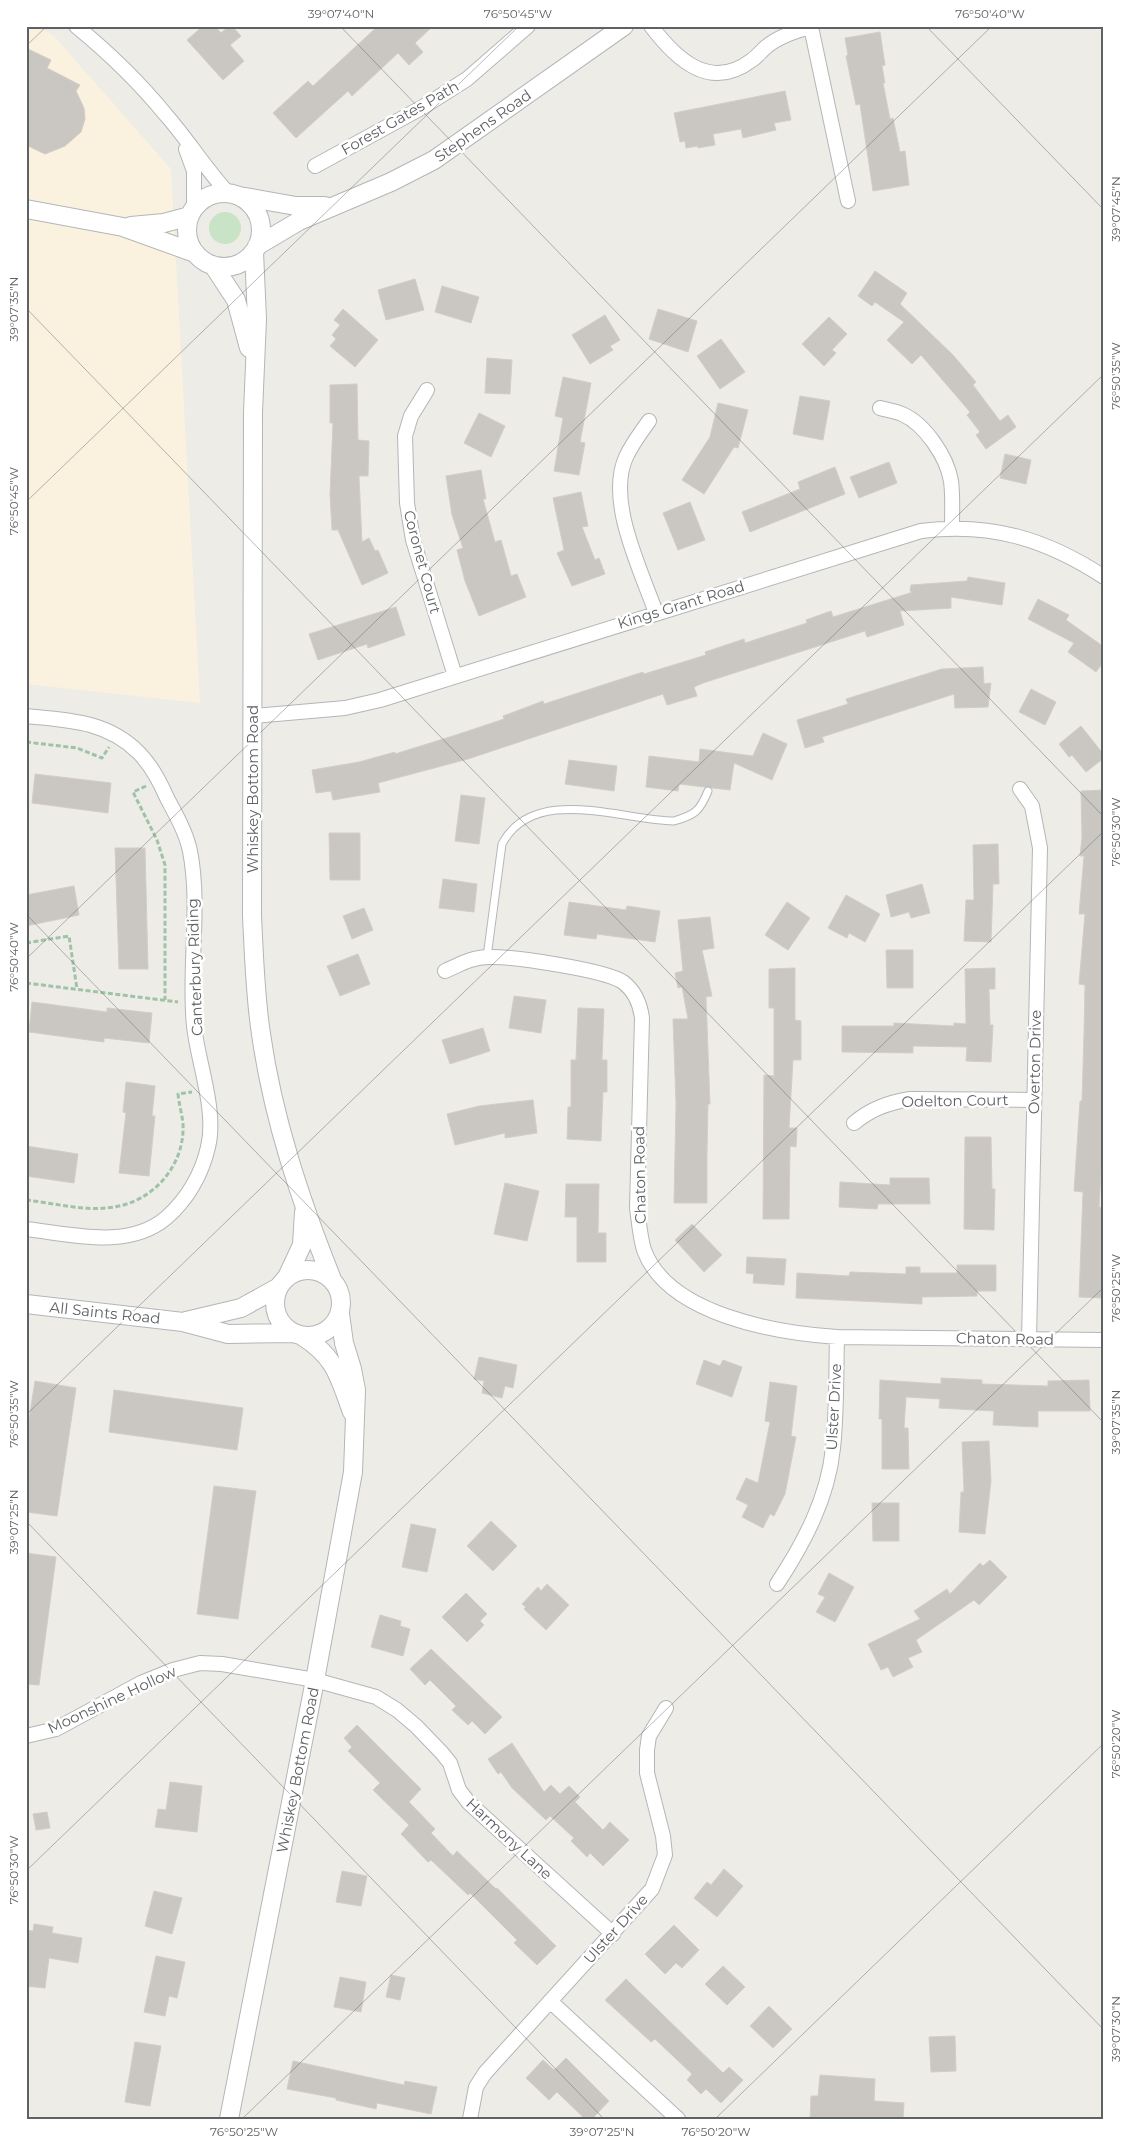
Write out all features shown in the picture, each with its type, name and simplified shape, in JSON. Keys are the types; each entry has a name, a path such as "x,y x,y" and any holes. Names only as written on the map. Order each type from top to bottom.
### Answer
{"street":[{"path":"26,209 123,227 195,253 213,265 222,267 237,265 255,249 260,240 261,224 256,211 248,202 232,194 138,82 107,51 76,26"},
{"name":"Forest Gates Path","path":"315,166 423,107 467,79 528,26"},
{"name":"Stephens Road","path":"255,249 271,236 331,206 391,182 434,160 624,26"},
{"path":"651,26 681,60 697,69 713,72 732,71 752,60 766,47 783,36 811,27 848,201"},
{"path":"180,134 194,171 192,212 187,230 189,242 195,253"},
{"path":"123,227 164,223 192,212 204,199 216,194 232,194"},
{"name":"Stephens Road","path":"232,194 296,206 331,206"},
{"name":"Whiskey Bottom Road","path":"255,249 252,916 259,1023 278,1120 304,1207 333,1282"},
{"name":"Whiskey Bottom Road","path":"213,265 236,300 254,365"},
{"name":"Coronet Court","path":"426,390 411,416 405,436 406,503 414,540 455,676"},
{"path":"880,408 903,414 919,426 932,440 943,458 951,480 952,527"},
{"path":"649,421 636,438 625,458 620,498 625,523 656,613"},
{"name":"Kings Grant Road","path":"253,716 345,708 380,700 921,531 952,527 992,531 1034,541 1076,559 1104,577"},
{"name":"Canterbury Riding","path":"26,716 81,722 102,727 119,736 139,753 155,773 181,826 189,849 193,874 186,1003 194,1026 208,1104 209,1145 195,1181 179,1206 149,1230 128,1237 102,1237 26,1230"},
{"name":"Overton Drive","path":"1020,789 1032,806 1040,848 1029,1339"},
{"name":"Chaton Road","path":"445,971 471,959 487,956 513,958 603,974 624,983 640,1004 642,1018 637,1208 644,1250 657,1271 672,1288 693,1302 761,1326 800,1334 837,1337 1104,1340"},
{"name":"Odelton Court","path":"854,1123 870,1110 890,1102 910,1099 1034,1100"},
{"name":"Whiskey Bottom Road","path":"283,1282 302,1245 304,1207"},
{"path":"310,1270 324,1274 333,1282 340,1293 340,1314 334,1324 325,1332 313,1336 297,1334 282,1325 276,1314 275,1303 283,1282 298,1271 310,1270"},
{"name":"All Saints Road","path":"183,1322 241,1308 269,1295 283,1282"},
{"name":"All Saints Road","path":"26,1304 183,1322 228,1334 297,1334"},
{"name":"Whiskey Bottom Road","path":"229,2119 316,1680 353,1472 356,1390 344,1343 340,1314"},
{"name":"Whiskey Bottom Road","path":"297,1334 320,1348 332,1362 354,1420"},
{"name":"Ulster Drive","path":"776,1584 798,1552 812,1525 824,1487 833,1449 837,1337"},
{"name":"Moonshine Hollow","path":"26,1736 56,1729 141,1683 173,1670 200,1663 222,1664 316,1680"},
{"name":"Harmony Lane","path":"316,1680 376,1697 416,1726 450,1763 459,1790 469,1803 613,1934"},
{"name":"Ulster Drive","path":"470,2119 476,2087 486,2072 652,1889 665,1855 663,1836 647,1773 647,1750 652,1730 666,1708"},
{"path":"550,2001 678,2119"}],"lane":[{"path":"487,956 502,844 508,831 521,820 536,813 564,809 674,821 689,816 701,807 708,791"}],"path":[{"path":"26,742 77,748 102,758 112,744"},
{"path":"145,780 148,785 133,792 157,840 165,865 165,1000"},
{"path":"26,943 69,936 78,989"},
{"path":"26,983 186,1003 181,1011"},
{"path":"26,1200 94,1208 114,1208 148,1194 174,1167 182,1137 183,1123 178,1094 193,1091 192,1082"}],"shaded area":[{"path":"26,26 36,26 54,36 171,169 200,703 26,684"}],"green space":[{"path":"225,212 231,213 236,217 240,222 240,234 236,239 231,243 225,244 219,243 214,239 210,234 209,228 210,222 214,217 219,213"}],"building":[{"path":"203,26 215,26 221,33 229,26 232,26 241,36 230,45 244,61 223,80 187,40"},
{"path":"378,26 433,26 415,43 423,52 409,65 398,53 352,96 348,91 296,138 273,113 308,81 313,86"},
{"path":"880,32 885,65 882,66 885,83 883,83 890,119 893,118 900,152 905,151 909,185 873,191 860,104 856,105 846,56 848,55 845,38"},
{"path":"26,48 51,60 47,68 80,85 76,91 84,108 85,119 81,132 65,146 45,154 26,145"},
{"path":"785,91 791,120 774,123 776,130 743,138 741,129 713,134 715,145 698,148 698,146 686,148 685,141 680,142 674,113"},
{"path":"875,271 907,293 900,304 953,355 976,382 973,385 1000,421 1008,415 1016,427 986,449 976,435 980,432 967,415 970,412 921,355 912,364 887,340 904,322 875,302 872,306 858,296"},
{"path":"415,279 424,310 386,320 378,290"},
{"path":"442,286 479,297 471,323 435,312"},
{"path":"343,309 378,340 355,367 330,346 336,339 332,335 340,325 334,320"},
{"path":"658,309 697,321 688,352 649,339"},
{"path":"605,315 620,340 610,346 613,350 590,364 572,335"},
{"path":"829,317 847,334 832,350 836,353 824,366 802,344"},
{"path":"721,339 745,372 720,389 697,356"},
{"path":"487,358 512,360 510,394 485,393"},
{"path":"563,377 591,383 580,442 585,443 579,475 554,471 563,418 555,416"},
{"path":"357,384 358,440 369,441 368,476 359,476 362,542 369,538 375,551 378,550 388,573 362,585 338,530 332,530 330,495 333,423 330,423 330,385"},
{"path":"800,396 830,401 823,440 793,434"},
{"path":"718,403 748,410 738,448 734,447 704,494 682,480 710,437"},
{"path":"479,413 505,426 491,457 464,443"},
{"path":"1005,454 1031,460 1026,484 1000,478"},
{"path":"889,462 897,483 859,498 850,477"},
{"path":"835,467 845,494 750,532 742,512 800,489 798,482"},
{"path":"481,470 486,499 483,499 495,542 501,540 511,576 517,574 526,597 479,616 465,581 457,550 463,548 452,515 446,476"},
{"path":"581,492 588,526 582,527 595,560 599,558 605,574 572,586 557,553 564,550 553,498"},
{"path":"690,502 705,540 678,550 663,513"},
{"path":"968,577 1005,583 1002,605 951,597 951,608 900,611 904,625 867,637 865,631 703,683 694,687 697,696 667,705 663,694 468,759 378,783 380,792 333,800 331,791 316,793 312,770 359,762 395,752 395,754 504,719 503,716 543,701 544,704 643,672 644,674 706,655 705,652 744,639 745,643 807,623 806,620 831,611 833,617 913,592 910,591 911,585 967,581"},
{"path":"1038,599 1069,615 1066,620 1104,647 1104,661 1096,672 1068,652 1074,643 1028,619"},
{"path":"396,607 405,635 368,648 367,644 318,660 309,634"},
{"path":"983,667 984,684 991,683 988,707 955,708 954,694 822,737 824,742 805,748 797,720 848,704 846,699 942,669"},
{"path":"1031,689 1056,702 1045,725 1019,712"},
{"path":"1081,726 1104,755 1104,758 1086,772 1072,755 1069,757 1059,744"},
{"path":"763,733 787,744 772,780 734,763 730,790 679,784 678,791 646,787 649,756 699,762 700,749 753,756"},
{"path":"569,760 617,766 614,791 565,784"},
{"path":"35,774 111,783 108,813 32,803"},
{"path":"1104,790 1104,1123 1099,1207 1104,1208 1104,1298 1079,1297 1083,1192 1074,1191 1080,1101 1082,1101 1085,985 1079,984 1085,914 1079,914 1084,856 1080,856 1082,838 1081,791"},
{"path":"461,795 485,798 479,844 455,841"},
{"path":"329,833 360,833 360,880 330,880"},
{"path":"998,844 999,884 993,884 991,942 964,941 966,900 974,900 973,845"},
{"path":"115,848 145,848 148,969 119,969"},
{"path":"443,879 477,884 474,912 439,908"},
{"path":"922,884 930,913 911,918 909,912 891,917 886,895"},
{"path":"74,886 79,915 26,926 26,895"},
{"path":"846,895 880,914 865,942 849,933 847,938 828,928"},
{"path":"569,902 626,910 627,906 660,911 655,942 597,934 596,939 564,935"},
{"path":"787,902 810,918 788,950 765,935"},
{"path":"364,908 373,930 352,939 343,916"},
{"path":"710,917 714,948 702,950 712,996 706,997 710,1104 708,1104 707,1203 674,1203 676,1104 673,1019 688,1019 682,987 678,988 675,973 683,971 678,920"},
{"path":"886,950 913,950 913,988 887,988"},
{"path":"358,954 370,984 340,996 327,966"},
{"path":"795,968 795,1020 801,1021 801,1060 793,1060 789,1128 797,1128 796,1147 790,1146 789,1219 763,1219 764,1075 774,1076 774,1008 769,1008 769,969"},
{"path":"995,968 995,989 989,989 990,1025 993,1025 991,1062 966,1061 967,1047 913,1046 913,1053 842,1052 842,1026 894,1026 894,1023 954,1026 954,1023 966,1024 965,969"},
{"path":"514,996 546,1000 541,1033 509,1028"},
{"path":"32,1002 107,1012 107,1008 152,1013 149,1043 104,1038 104,1042 29,1032"},
{"path":"578,1008 604,1009 602,1060 607,1060 607,1092 603,1092 601,1141 567,1139 568,1107 571,1107 571,1060 576,1060"},
{"path":"483,1028 490,1051 450,1064 442,1040"},
{"path":"126,1082 155,1086 152,1116 155,1116 149,1176 119,1173 126,1113 123,1112"},
{"path":"533,1100 537,1133 505,1138 505,1133 455,1145 447,1114 479,1106"},
{"path":"965,1137 991,1137 992,1189 995,1189 994,1230 964,1229"},
{"path":"26,1146 78,1154 74,1183 26,1176"},
{"path":"890,1178 929,1178 930,1204 878,1204 877,1209 839,1207 840,1182 890,1185"},
{"path":"505,1183 539,1191 527,1241 494,1234"},
{"path":"566,1184 599,1184 598,1233 606,1233 606,1262 577,1262 577,1217 565,1217"},
{"path":"692,1224 722,1255 704,1272 675,1240"},
{"path":"747,1257 786,1259 784,1285 753,1283 754,1274 746,1273"},
{"path":"957,1265 996,1265 996,1291 977,1291 977,1296 922,1297 922,1304 796,1298 797,1273 849,1276 850,1272 906,1274 906,1267 920,1267 920,1273 957,1273"},
{"path":"479,1357 517,1365 513,1388 505,1386 502,1398 482,1393 484,1381 474,1379"},
{"path":"704,1360 720,1366 723,1360 742,1367 732,1397 696,1384"},
{"path":"941,1378 982,1380 982,1384 1048,1386 1048,1381 1089,1380 1090,1411 1038,1411 1038,1427 993,1425 994,1411 939,1408 940,1399 906,1397 904,1428 908,1428 909,1469 882,1469 882,1419 879,1419 880,1380 941,1384"},
{"path":"35,1381 76,1388 57,1516 26,1512 26,1438"},
{"path":"770,1382 797,1386 791,1436 796,1437 785,1494 774,1516 770,1514 763,1528 742,1517 748,1505 736,1499 746,1478 758,1483 770,1422 765,1421"},
{"path":"114,1390 243,1408 237,1450 109,1432"},
{"path":"989,1441 991,1481 985,1534 959,1532 961,1492 964,1492 962,1442"},
{"path":"214,1486 256,1491 238,1619 197,1614"},
{"path":"872,1503 899,1503 899,1541 873,1541"},
{"path":"491,1521 517,1546 493,1571 467,1546"},
{"path":"411,1524 436,1529 427,1572 402,1567"},
{"path":"26,1553 56,1557 39,1685 26,1684"},
{"path":"990,1560 1007,1577 979,1605 974,1600 916,1640 922,1652 908,1658 913,1667 893,1677 888,1667 881,1670 868,1644 920,1619 914,1611 947,1589 950,1594 980,1563 983,1566"},
{"path":"829,1573 854,1587 835,1622 816,1612 825,1597 818,1594"},
{"path":"547,1584 569,1605 546,1630 524,1609 526,1607 522,1604 538,1587 541,1591"},
{"path":"466,1593 487,1614 480,1621 484,1625 467,1642 442,1617"},
{"path":"380,1615 401,1621 400,1626 410,1629 403,1656 371,1647"},
{"path":"431,1649 502,1717 485,1734 472,1721 468,1725 452,1710 456,1706 430,1680 425,1685 410,1669"},
{"path":"357,1725 421,1789 409,1802 435,1829 431,1833 453,1856 457,1851 556,1946 537,1965 514,1943 517,1940 470,1893 468,1895 431,1860 428,1862 401,1834 409,1825 373,1790 380,1783 348,1751 352,1747 344,1738"},
{"path":"512,1743 544,1792 551,1785 560,1794 569,1786 580,1797 575,1802 603,1830 610,1822 629,1840 603,1866 590,1853 587,1857 571,1841 574,1838 550,1816 546,1820 512,1788 501,1772 498,1774 488,1759"},
{"path":"170,1782 202,1786 197,1832 155,1827 158,1809 166,1810"},
{"path":"47,1812 50,1828 36,1830 33,1814"},
{"path":"724,1869 743,1886 717,1917 694,1898 707,1882 711,1885"},
{"path":"342,1871 367,1876 361,1906 336,1902"},
{"path":"154,1891 182,1898 172,1934 145,1926"},
{"path":"34,1924 53,1927 52,1933 82,1938 78,1963 49,1958 45,1988 26,1986 26,1930 33,1931"},
{"path":"674,1925 699,1950 682,1968 676,1963 665,1974 645,1954"},
{"path":"156,1956 185,1962 177,1998 169,1996 165,2016 144,2012"},
{"path":"723,1966 745,1987 727,2005 705,1984"},
{"path":"391,1975 405,1978 400,2000 386,1997"},
{"path":"340,1977 366,1982 361,2012 334,2007"},
{"path":"626,1979 723,2073 729,2067 743,2080 721,2103 706,2089 701,2094 687,2080 692,2074 655,2039 651,2042 605,2000"},
{"path":"769,2006 792,2029 773,2048 750,2026"},
{"path":"955,2036 956,2071 931,2072 929,2037"},
{"path":"135,2042 161,2046 150,2106 125,2102"},
{"path":"566,2058 609,2101 592,2119 585,2119 557,2092 549,2100 526,2078 543,2060 554,2070"},
{"path":"293,2061 404,2085 405,2081 437,2087 431,2114 377,2103 376,2109 336,2100 336,2098 287,2089"},
{"path":"820,2075 875,2079 874,2101 904,2103 903,2119 810,2119 811,2096 818,2096"}]}
